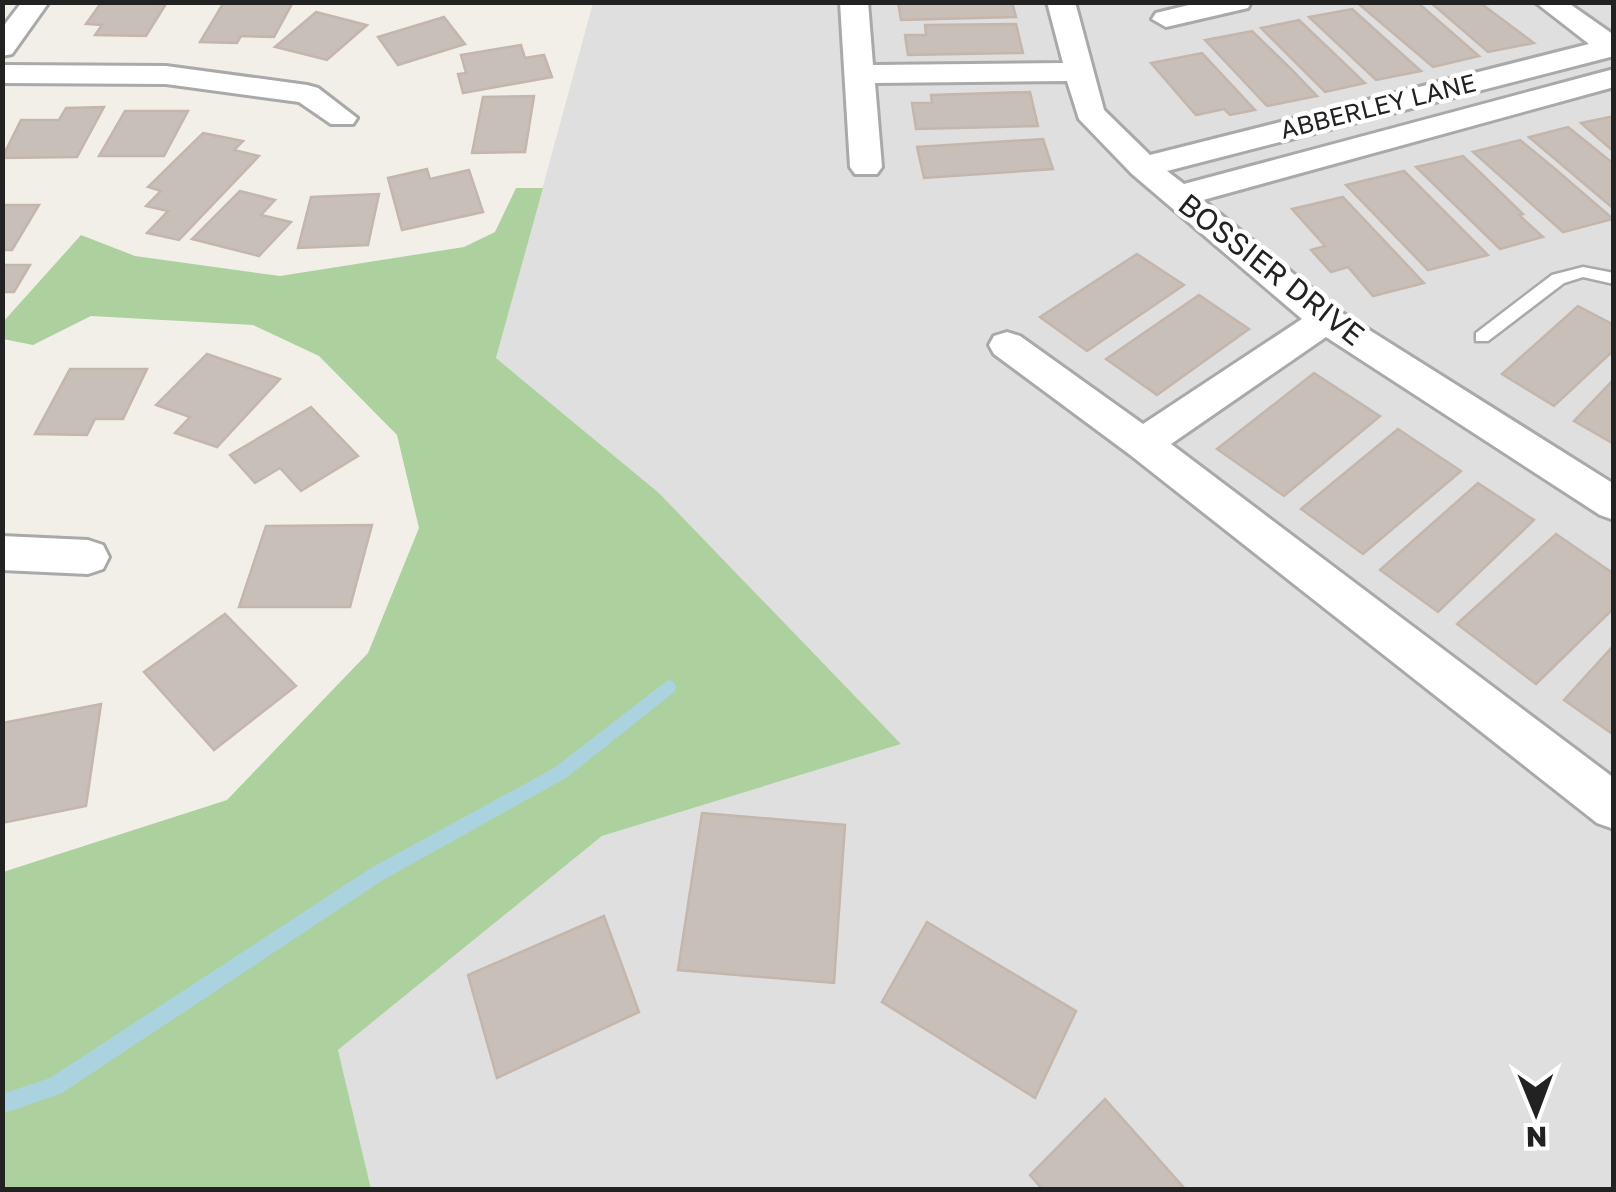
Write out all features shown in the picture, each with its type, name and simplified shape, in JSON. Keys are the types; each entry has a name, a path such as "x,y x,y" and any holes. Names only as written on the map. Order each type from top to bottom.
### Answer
{"street":[{"path":"2,48 36,2"},
{"path":"854,2 866,167"},
{"name":"BOSSIER DRIVE","path":"1061,2 1090,113 1176,197 1326,320 1614,504"},
{"path":"1166,19 1238,2"},
{"path":"1548,2 1613,47"},
{"name":"ABBERLEY LANE","path":"1143,167 1613,47"},
{"path":"860,74 1078,72"},
{"path":"2,74 166,75 307,94 342,118"},
{"name":"ABBERLEY LANE","path":"1176,197 1614,78"},
{"path":"1143,444 1326,320"},
{"path":"1007,345 1143,444 1614,808"},
{"path":"2,553 88,558"}],"lane":[{"path":"1482,337 1558,278 1583,272 1614,279"}],"shaded area":[{"path":"593,3 1613,3 1613,1189 371,1189 338,1050 602,836 900,744 659,493 496,358"}],"green space":[{"path":"516,188 543,188 496,358 659,493 901,744 602,836 338,1050 371,1189 3,1189 3,872 227,800 368,653 419,528 397,435 319,356 253,325 91,316 33,345 3,339 3,322 81,235 135,256 280,276 464,247 495,232"}],"building":[{"path":"224,2 293,2 274,37 241,36 237,43 200,42"},
{"path":"898,2 1012,2 1016,17 901,20"},
{"path":"1417,2 1479,56 1433,67 1360,5"},
{"path":"1430,2 1479,2 1534,43 1488,52"},
{"path":"101,3 166,4 146,36 95,35 102,25 86,24"},
{"path":"1352,9 1421,71 1376,80 1309,17"},
{"path":"316,12 367,25 327,60 275,47"},
{"path":"444,17 465,44 398,65 378,37"},
{"path":"1299,20 1365,83 1325,92 1261,28"},
{"path":"1016,24 1023,53 908,55 905,35 926,35 925,25"},
{"path":"1252,31 1317,96 1267,106 1205,40"},
{"path":"521,45 525,58 544,55 552,77 463,93 458,74 466,73 461,55"},
{"path":"1202,53 1255,110 1230,115 1224,109 1196,115 1151,63"},
{"path":"1030,92 1038,126 916,129 912,103 932,103 931,95"},
{"path":"534,96 525,152 472,153 483,97"},
{"path":"104,107 77,157 2,158 21,120 59,120 66,108"},
{"path":"125,111 188,111 164,156 99,156"},
{"path":"1614,116 1614,152 1581,123"},
{"path":"1568,127 1614,164 1614,209 1529,137"},
{"path":"203,133 243,141 234,150 259,156 179,240 147,233 168,211 146,206 161,191 148,187"},
{"path":"1043,139 1053,169 924,178 917,147"},
{"path":"1520,140 1613,219 1563,232 1473,152"},
{"path":"1463,156 1543,237 1500,249 1416,167"},
{"path":"427,169 430,179 469,170 483,212 402,230 388,178"},
{"path":"1404,171 1488,255 1428,270 1346,185"},
{"path":"240,191 275,200 261,215 291,222 259,256 192,239"},
{"path":"379,194 368,245 298,248 311,197"},
{"path":"1343,197 1424,283 1373,296 1348,267 1331,272 1311,250 1325,246 1292,209"},
{"path":"2,205 39,205 12,250 2,250"},
{"path":"1137,254 1184,285 1087,351 1040,317"},
{"path":"2,265 30,265 14,292 2,292"},
{"path":"1199,295 1249,329 1157,395 1106,359"},
{"path":"1578,306 1614,325 1614,350 1554,406 1502,374"},
{"path":"207,354 280,379 217,447 175,433 190,417 156,405"},
{"path":"70,369 147,369 123,419 95,419 87,435 35,434"},
{"path":"1314,373 1380,416 1284,496 1217,449"},
{"path":"1614,379 1614,444 1574,421"},
{"path":"311,407 358,456 301,491 280,468 255,483 230,455"},
{"path":"1398,429 1461,471 1363,554 1301,509"},
{"path":"1478,483 1534,520 1438,612 1380,570"},
{"path":"372,525 350,607 239,607 266,526"},
{"path":"1556,534 1614,574 1614,608 1536,684 1457,624"},
{"path":"225,614 296,686 214,750 144,672"},
{"path":"1614,645 1614,735 1564,700"},
{"path":"101,704 86,806 2,823 2,723"},
{"path":"702,813 845,825 834,983 678,970"},
{"path":"604,916 639,1012 497,1078 468,975"},
{"path":"927,922 1076,1011 1035,1098 882,1002"},
{"path":"1105,1099 1186,1190 1043,1190 1030,1175"}],"waterway":[{"path":"2,1104 55,1086 377,874 560,773 668,687"}]}
